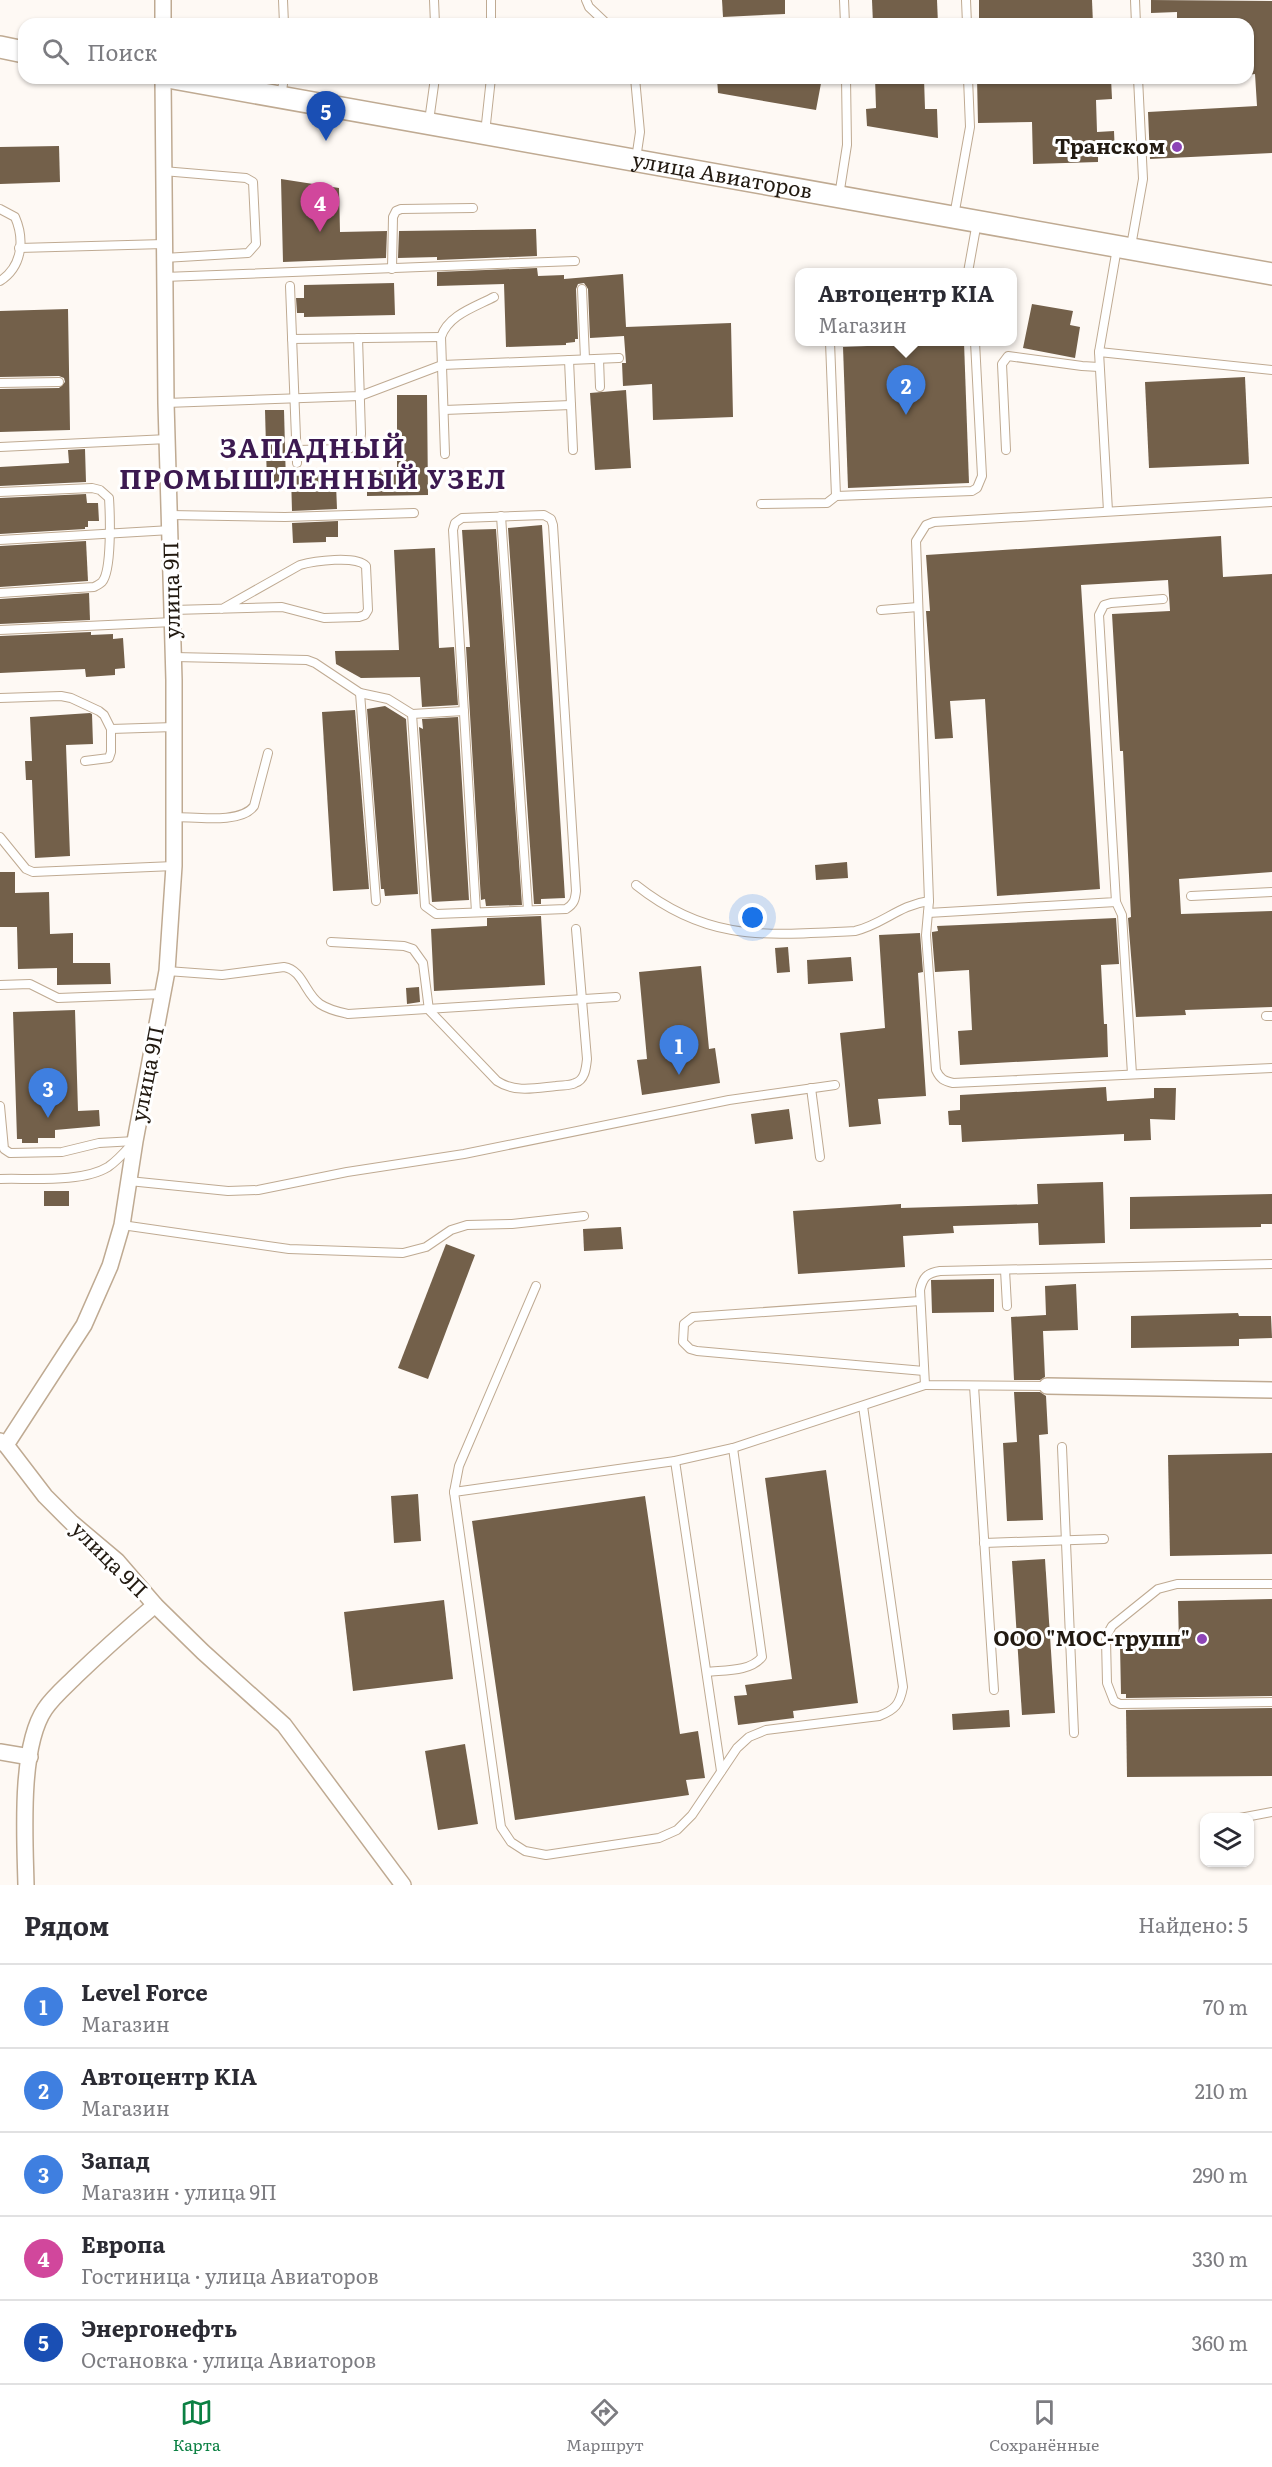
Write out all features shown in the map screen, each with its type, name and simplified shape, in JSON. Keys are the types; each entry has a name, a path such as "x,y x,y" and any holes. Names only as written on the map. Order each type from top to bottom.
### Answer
{"main road":[{"path":"0,47 18,51"},
{"name":"улица Авиаторов","path":"239,84 283,88 485,134 1272,274"}],"street":[{"path":"163,0 163,18"},
{"name":"улица 9П","path":"163,84 166,402 174,657 174,866 167,971 135,1141 122,1225 110,1266 84,1325 3,1443 45,1496 72,1523 117,1561 155,1605 284,1725 403,1885"},
{"path":"1047,1386 1272,1390"},
{"path":"26,1885 25,1826 34,1732 45,1710 98,1655 155,1605"},
{"path":"0,1752 30,1757"}],"lane":[{"path":"283,0 284,18"},
{"path":"434,0 435,18"},
{"path":"491,0 491,18"},
{"path":"586,0 602,18"},
{"path":"844,0 845,18"},
{"path":"966,0 967,18"},
{"path":"1135,0 1136,18"},
{"path":"429,123 434,84"},
{"path":"485,134 489,84"},
{"path":"636,84 640,132 636,160"},
{"path":"839,196 847,145 846,84"},
{"path":"954,217 970,127 968,84"},
{"path":"1108,511 1099,352 1143,179 1138,84"},
{"path":"19,248 248,253 256,244 253,182 246,178 163,171"},
{"path":"392,268 393,217 396,211 401,209 473,208"},
{"path":"0,209 15,217 18,225 19,248 15,268 0,281"},
{"path":"969,268 977,221"},
{"path":"164,278 575,261"},
{"path":"290,286 297,463"},
{"path":"582,289 585,359"},
{"path":"445,454 441,337 444,327 452,319 494,297"},
{"path":"292,339 441,337"},
{"path":"296,450 349,449 355,446 361,434 358,338"},
{"path":"830,346 836,496"},
{"path":"761,504 827,502 836,496 972,491 977,488 982,476 975,346"},
{"path":"1099,352 1272,370"},
{"path":"1006,450 1002,364 1008,356 1099,367"},
{"path":"166,402 360,396 442,365 618,358"},
{"path":"599,359 600,387"},
{"path":"569,360 573,450"},
{"path":"0,383 59,382"},
{"path":"444,410 572,405"},
{"path":"0,447 168,439"},
{"path":"0,492 100,489 109,498 111,534 105,576 101,584 94,587 0,593"},
{"path":"1272,502 934,522 926,525 916,541 928,958 936,1070 939,1077 945,1082 953,1083 1272,1068"},
{"path":"0,540 111,534 170,522 414,513"},
{"path":"412,714 425,906 436,914 566,909 575,900 576,891 553,525 551,519 544,514 462,518 453,530 476,912"},
{"path":"501,516 528,910"},
{"path":"0,630 173,616 222,609 282,607 324,618 359,617 365,615 368,610 366,566 357,560 314,561 300,565 222,609"},
{"path":"1132,1074 1122,915 1116,902 1099,615 1104,605 1111,603 1163,599"},
{"path":"881,610 918,607"},
{"path":"174,657 307,660 360,693 388,699 412,714 464,711"},
{"path":"360,693 376,901"},
{"path":"0,698 61,696 71,698 104,715 111,729 109,758 85,761"},
{"path":"111,729 174,727"},
{"path":"174,818 231,818 249,812 254,806 268,753"},
{"path":"0,837 26,869 33,872 174,866"},
{"path":"636,885 678,914 741,933 768,935 855,931 866,928 912,904 928,901"},
{"path":"1191,896 1272,892"},
{"path":"928,913 1116,902"},
{"path":"331,942 404,946 413,950 420,956 423,963 429,1010 497,1081 506,1087 524,1090 576,1083 583,1077 587,1059 576,929"},
{"path":"167,971 222,975 292,968 311,996 321,1005 332,1010 364,1014 616,997"},
{"path":"0,985 30,984 58,998 163,994"},
{"path":"129,1181 228,1191 258,1190 347,1172 464,1154 729,1100 835,1085"},
{"path":"811,1088 820,1157"},
{"path":"0,1106 1,1142 4,1149 10,1153 62,1152 99,1143 135,1141"},
{"path":"0,1179 81,1176 95,1173 119,1158 135,1141"},
{"path":"122,1225 289,1249 403,1253 426,1247 451,1230 467,1225 512,1224 584,1216"},
{"path":"925,1385 920,1301 922,1280 929,1272 1272,1264"},
{"path":"1005,1270 1006,1306"},
{"path":"536,1286 459,1466 454,1492 501,1827 512,1842 525,1851 546,1855 660,1838 677,1830 692,1815 737,1748 749,1737 766,1730 879,1716 893,1711 900,1701 903,1687 863,1406"},
{"path":"920,1301 693,1317 684,1324 683,1342 690,1349 697,1351 924,1371"},
{"path":"454,1492 675,1461 733,1448 925,1385 1047,1386"},
{"path":"974,1386 994,1690"},
{"path":"1062,1447 1074,1733"},
{"path":"707,1672 749,1666 756,1664 762,1657 733,1448"},
{"path":"675,1461 721,1771"},
{"path":"984,1543 1104,1539"},
{"path":"1272,1584 1177,1584 1158,1589 1112,1626 1106,1640 1107,1683 1114,1701 1120,1704 1272,1702"},
{"path":"1254,1815 1272,1812"}],"building":[{"path":"722,0 785,0 785,14 723,17"},
{"path":"872,0 937,0 938,18 873,18"},
{"path":"979,0 1092,0 1093,18 979,18"},
{"path":"1151,0 1272,1 1272,153 1150,159 1148,112 1257,106 1254,74 1254,18 1177,18 1177,12 1151,13"},
{"path":"717,84 821,84 816,110 718,93"},
{"path":"875,84 924,84 925,109 937,109 938,138 867,126 866,109 876,108"},
{"path":"977,84 1111,84 1112,99 1096,100 1097,132 1114,131 1115,155 1098,155 1098,162 1033,164 1032,122 978,123"},
{"path":"59,146 60,182 0,184 0,147"},
{"path":"281,179 339,188 340,232 387,231 386,258 283,262"},
{"path":"536,229 537,256 437,260 437,257 398,258 399,231"},
{"path":"537,268 538,276 564,275 564,279 623,274 626,327 731,323 733,417 653,420 652,384 623,386 622,363 626,363 624,336 590,338 588,289 584,283 578,284 576,289 578,339 575,339 575,342 566,343 566,345 506,347 504,284 437,286 437,272"},
{"path":"394,283 395,315 304,317 304,313 297,313 296,298 304,298 304,285"},
{"path":"1032,304 1073,311 1070,325 1080,327 1075,358 1023,348"},
{"path":"68,309 70,430 0,432 0,389 59,388 65,382 64,378 59,376 0,377 0,311"},
{"path":"964,346 969,483 848,488 843,347"},
{"path":"1245,377 1249,464 1149,468 1145,382"},
{"path":"626,390 631,468 595,470 590,393"},
{"path":"397,395 427,395 428,495 367,496 367,472 397,471"},
{"path":"265,410 284,410 286,484 267,484"},
{"path":"85,449 86,482 0,486 0,467 69,463 68,450"},
{"path":"323,475 324,485 336,484 337,509 292,511 291,476"},
{"path":"86,494 87,503 98,503 99,521 88,521 88,527 85,529 0,534 0,498"},
{"path":"338,521 338,537 326,537 326,542 293,543 292,523"},
{"path":"542,525 565,898 541,899 541,904 534,904 508,528"},
{"path":"496,529 522,905 486,906 485,899 481,900 466,647 470,647 462,530"},
{"path":"1221,536 1223,577 1272,574 1272,872 1179,879 1181,914 1272,911 1272,1007 1185,1010 1186,1015 1136,1017 1128,918 1131,917 1123,751 1120,751 1112,614 1170,611 1168,580 1081,585 1100,889 997,896 985,699 950,701 953,738 935,739 926,611 930,611 926,555"},
{"path":"86,541 88,581 0,587 0,546"},
{"path":"435,548 439,648 454,647 458,705 422,707 420,677 361,678 336,664 335,651 399,650 394,550"},
{"path":"89,593 90,620 0,624 0,599"},
{"path":"91,632 91,635 113,634 113,639 123,638 125,668 115,669 115,675 86,677 85,669 0,673 0,636"},
{"path":"385,706 406,719 418,894 385,896 384,889 381,889 367,709"},
{"path":"355,710 369,889 333,891 322,712"},
{"path":"92,714 93,744 66,745 70,856 35,858 32,780 26,780 25,761 32,761 30,717"},
{"path":"458,717 469,900 432,902 419,727 423,729 422,719"},
{"path":"847,862 848,878 816,880 815,865"},
{"path":"0,872 15,872 15,893 49,892 50,934 73,933 73,963 110,963 111,984 57,985 57,968 18,969 17,927 0,927"},
{"path":"541,916 545,985 434,991 431,929 487,926 487,918"},
{"path":"1116,918 1119,964 1101,965 1108,1057 960,1065 958,1031 972,1030 969,970 935,972 932,932 938,931 937,926"},
{"path":"920,933 923,972 918,973 926,1096 878,1099 881,1124 849,1127 840,1033 885,1028 879,935"},
{"path":"788,947 790,972 777,973 775,948"},
{"path":"851,957 853,981 808,984 807,960"},
{"path":"701,966 709,1049 715,1048 720,1083 642,1095 637,1060 647,1059 639,972"},
{"path":"419,987 420,1002 407,1004 406,988"},
{"path":"75,1010 78,1111 99,1110 100,1126 55,1130 55,1138 38,1138 38,1143 22,1143 22,1139 17,1139 13,1012"},
{"path":"1106,1087 1107,1101 1154,1098 1154,1088 1176,1088 1175,1120 1150,1119 1151,1140 1124,1141 1124,1134 962,1142 961,1125 949,1125 948,1111 960,1110 960,1095"},
{"path":"789,1109 793,1139 755,1144 751,1114"},
{"path":"1103,1182 1105,1243 1039,1245 1038,1223 953,1226 954,1233 903,1236 905,1267 798,1274 793,1211 901,1204 901,1208 1038,1204 1037,1184"},
{"path":"44,1191 69,1191 69,1206 44,1206"},
{"path":"1272,1194 1272,1224 1261,1224 1261,1227 1130,1229 1130,1197"},
{"path":"621,1227 623,1249 584,1251 583,1229"},
{"path":"446,1244 475,1255 428,1379 398,1368"},
{"path":"994,1279 994,1312 932,1313 931,1280"},
{"path":"1076,1284 1078,1330 1043,1331 1045,1377 1040,1380 1014,1380 1011,1317 1046,1315 1045,1286"},
{"path":"1238,1313 1239,1316 1271,1316 1272,1338 1239,1339 1239,1346 1131,1348 1131,1316"},
{"path":"1014,1392 1040,1392 1046,1396 1048,1434 1039,1435 1043,1520 1007,1521 1003,1443 1017,1442"},
{"path":"1272,1453 1272,1554 1170,1556 1168,1455"},
{"path":"826,1470 858,1703 793,1711 794,1718 738,1725 734,1696 747,1695 745,1685 792,1679 765,1478"},
{"path":"418,1494 421,1541 394,1543 391,1496"},
{"path":"645,1496 680,1734 698,1731 705,1778 686,1780 689,1795 515,1820 472,1521"},
{"path":"1045,1559 1055,1713 1022,1715 1012,1561"},
{"path":"1272,1599 1272,1696 1126,1698 1126,1694 1121,1694 1120,1645 1179,1644 1178,1601"},
{"path":"444,1600 453,1679 353,1691 344,1612"},
{"path":"1272,1708 1272,1776 1127,1777 1126,1710"},
{"path":"1009,1710 1010,1727 953,1730 952,1714"},
{"path":"465,1744 478,1824 438,1830 425,1751"}],"place":[{"name":"Энергонефть","path":"326,141"},
{"name":"Транском","path":"1177,147"},
{"name":"Европа","path":"320,232"},
{"name":"Автоцентр KIA","path":"906,415"},
{"name":"Level Force","path":"679,1075"},
{"name":"Запад","path":"48,1118"},
{"name":"ООО \"МОС-групп\"","path":"1202,1639"}],"district":[{"name":"ЗАПАДНЫЙ ПРОМЫШЛЕННЫЙ УЗЕЛ","path":"313,464"}]}
